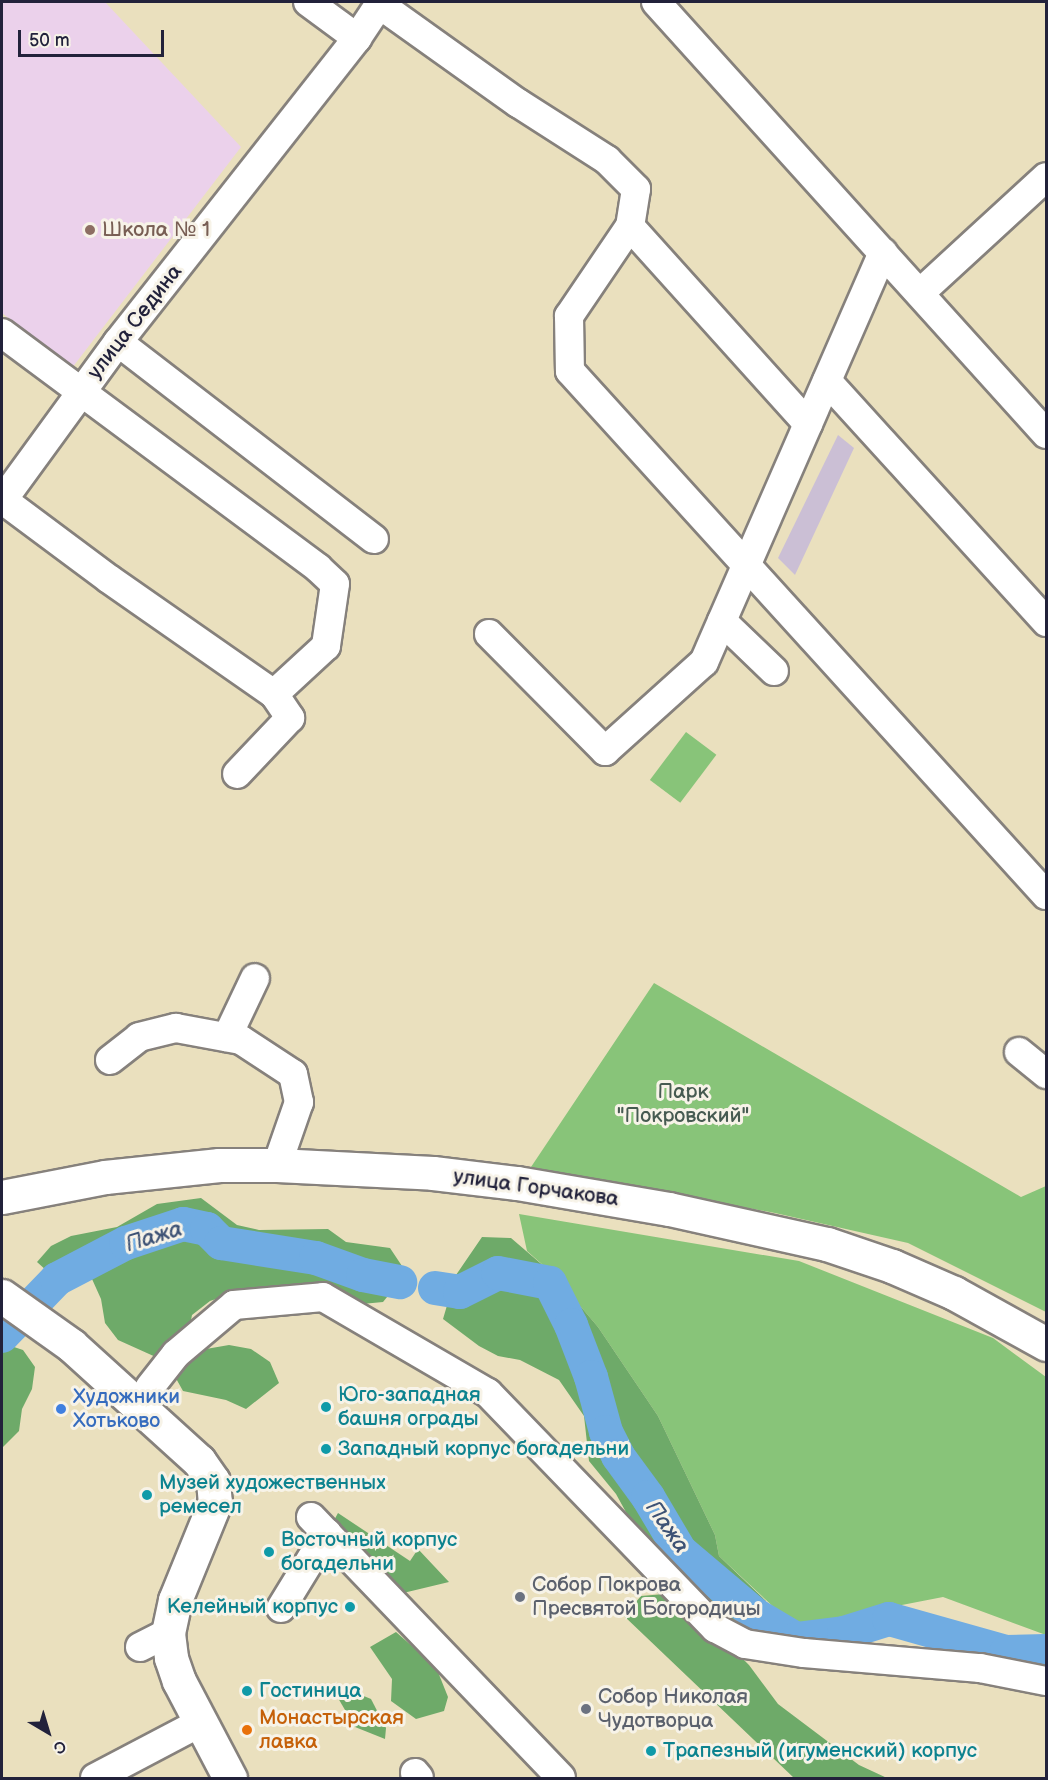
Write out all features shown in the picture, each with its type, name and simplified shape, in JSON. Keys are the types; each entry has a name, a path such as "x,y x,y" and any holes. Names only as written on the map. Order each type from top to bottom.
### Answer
{"main road":[{"name":"улица Горчакова","path":"2,1197 162,1169 219,1165 277,1165 476,1178 669,1209 827,1244 892,1266 954,1293 1047,1344"},
{"path":"2,1296 64,1339 199,1461 213,1481 215,1502 175,1600 154,1640 171,1658 197,1734 224,1775"}],"street":[{"path":"308,2 357,38"},
{"path":"656,2 1047,434"},
{"path":"380,3 518,103 607,160 636,189 630,226 568,316 570,371 1047,895"},
{"name":"улица Седина","path":"2,501 118,342 357,38 380,3"},
{"path":"920,293 1047,177"},
{"path":"630,226 808,424"},
{"path":"489,634 606,751 704,662 883,252"},
{"path":"2,333 318,568 336,584 326,646 274,694"},
{"path":"118,342 374,539"},
{"path":"827,381 1047,622"},
{"path":"2,501 274,694 290,718 237,774"},
{"path":"722,621 774,672"},
{"path":"227,1037 255,978"},
{"path":"110,1060 139,1037 176,1028 241,1040 293,1074 299,1102 277,1165"},
{"path":"1019,1052 1047,1074"},
{"path":"150,1387 176,1354 234,1305 323,1297 488,1393 715,1628 746,1644 757,1646 804,1653 980,1668 1047,1681"},
{"path":"281,1608 319,1525 561,1779"},
{"path":"95,1779 197,1734"}],"shaded area":[{"name":"Школа № 1","path":"2,2 105,2 241,147 72,368 2,313"},
{"path":"838,435 854,448 795,575 778,558"}],"green space":[{"path":"686,732 716,755 680,803 650,780"},
{"name":"Парк \"Покровский\"","path":"654,983 1021,1197 1046,1186 1046,1312 908,1243 775,1213 531,1167"},
{"path":"201,1198 237,1225 259,1230 328,1229 346,1242 390,1248 402,1266 396,1286 383,1302 362,1304 231,1294 210,1301 192,1315 188,1336 206,1349 229,1345 251,1349 270,1362 279,1383 246,1409 226,1400 183,1391 173,1373 158,1358 118,1340 105,1323 101,1299 92,1279 47,1271 37,1262 51,1246 71,1236 117,1227 157,1204"},
{"path":"519,1214 799,1261 993,1338 1046,1377 1046,1635 943,1597 794,1626 719,1556 715,1535 658,1416 598,1327 553,1274 527,1251"},
{"path":"482,1237 511,1238 553,1274 598,1327 658,1416 715,1535 719,1556 766,1601 752,1618 731,1620 680,1578 627,1514 616,1494 589,1461 584,1416 559,1380 520,1360 498,1356 479,1346 443,1319 456,1275"},
{"path":"2,1343 23,1350 35,1367 32,1389 22,1409 19,1431 2,1448"},
{"path":"338,1513 410,1561 418,1549 449,1582 399,1594 332,1524"},
{"path":"664,1594 694,1627 734,1650 749,1665 778,1704 859,1765 887,1778 794,1778 624,1616 641,1596"},
{"path":"396,1632 436,1667 448,1697 444,1711 416,1719 391,1701 392,1679 370,1647"},
{"path":"349,1690 371,1699 386,1728 385,1739 355,1727 338,1698"}],"waterway":[{"name":"Пажа","path":"2,1336 57,1279 126,1243 183,1224 207,1229 221,1243 316,1258 363,1275 400,1282"},
{"name":"Пажа","path":"435,1288 460,1292 498,1273 550,1283 571,1325 591,1377 606,1432 618,1456 648,1497 680,1551 757,1616 796,1639 844,1633 889,1619 1006,1652 1046,1651"}],"place":[{"name":"Школа № 1","path":"90,230"},
{"name":"Юго-западная башня ограды","path":"326,1407"},
{"name":"Художники Хотьково","path":"61,1409"},
{"name":"Западный корпус богадельни","path":"326,1449"},
{"name":"Музей художественных ремесел","path":"147,1495"},
{"name":"Восточный корпус богадельни","path":"269,1552"},
{"name":"Собор Покрова Пресвятой Богородицы","path":"520,1597"},
{"name":"Келейный корпус","path":"350,1607"},
{"name":"Гостиница","path":"247,1691"},
{"name":"Собор Николая Чудотворца","path":"586,1709"},
{"name":"Монастырская лавка","path":"247,1730"},
{"name":"Трапезный (игуменский) корпус","path":"651,1751"}]}
